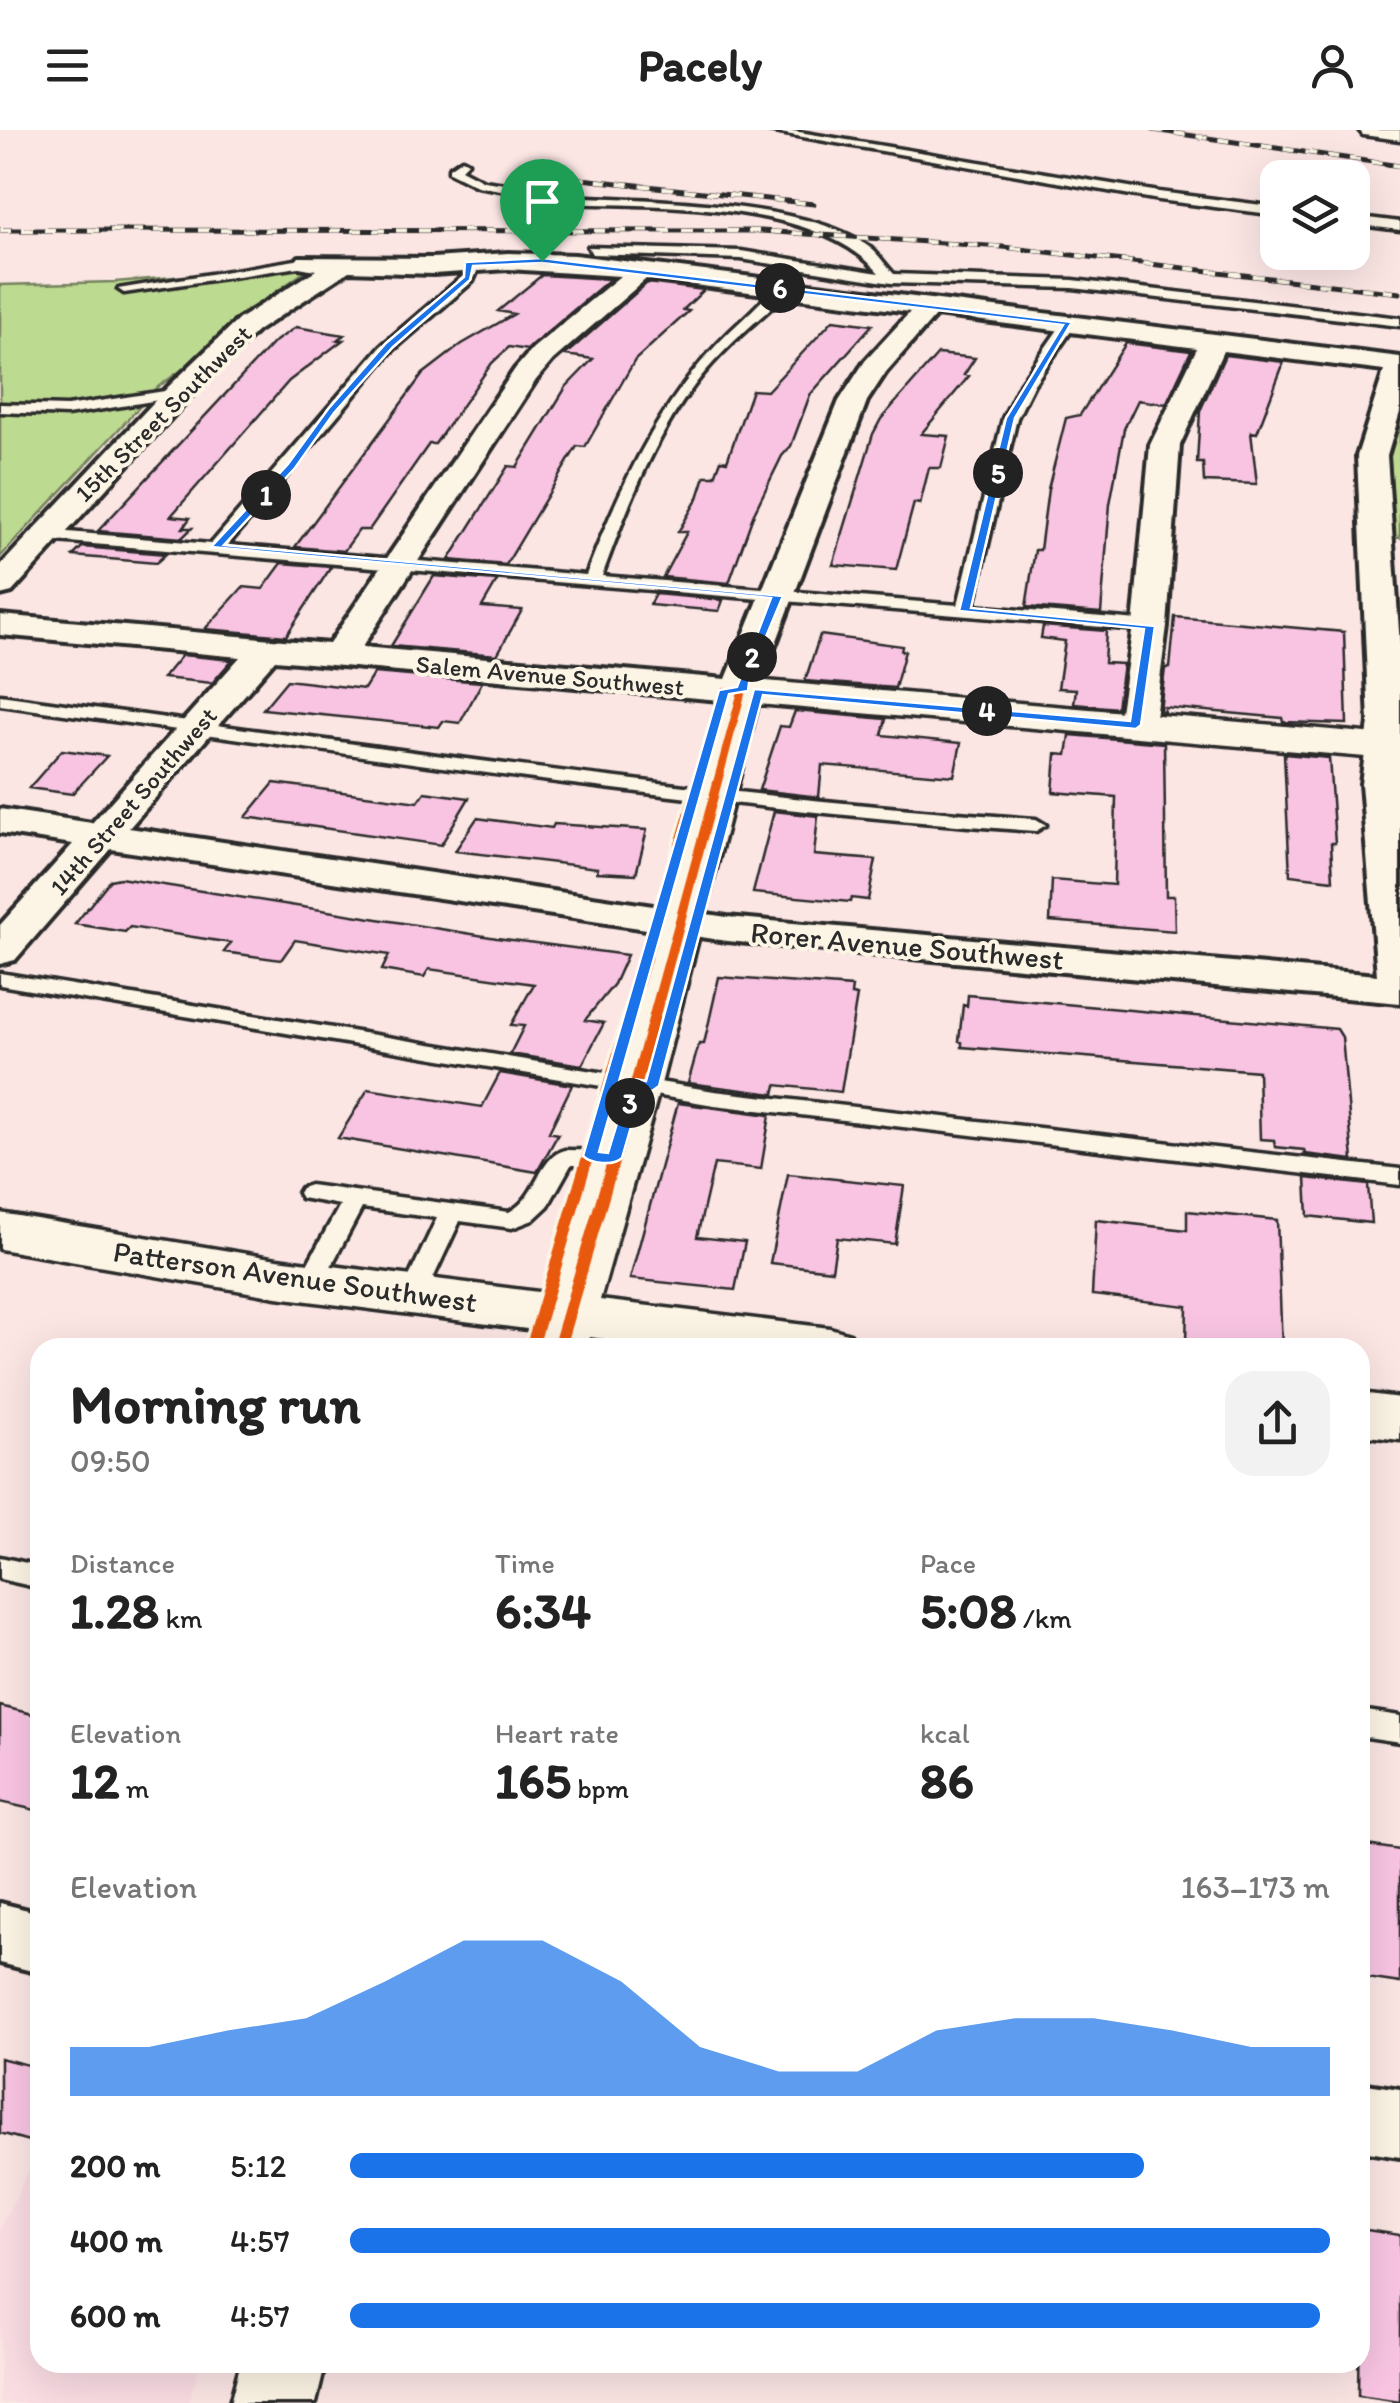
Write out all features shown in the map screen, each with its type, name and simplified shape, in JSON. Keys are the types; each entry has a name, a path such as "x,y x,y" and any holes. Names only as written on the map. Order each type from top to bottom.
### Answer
{"street":[{"path":"1370,130 1400,133"},
{"path":"308,262 542,261 1400,365 1372,456 1387,537 1387,722 1392,747 1380,784 1400,990"},
{"name":"15th Street Southwest","path":"0,585 178,392 248,325 345,262"},
{"path":"338,656 525,375 543,354 641,271"},
{"path":"563,1331 681,923 744,675 853,400 929,306"},
{"path":"1136,725 1150,626 1165,445 1214,342"},
{"name":"Salem Avenue Southwest","path":"0,625 1392,747"},
{"name":"14th Street Southwest","path":"0,951 265,650"},
{"name":"Rorer Avenue Southwest","path":"0,821 681,923 1400,990"},
{"name":"Patterson Avenue Southwest","path":"0,1232 232,1271 413,1296 563,1331 673,1338"},
{"path":"232,1271 296,1306 462,1338"},
{"path":"1370,1415 1400,1419"},
{"path":"0,1934 30,1941"},
{"path":"1370,2118 1400,2123"},
{"path":"273,2403 281,2373"}],"lane":[{"path":"768,130 1260,209"},
{"path":"462,162 453,170 464,179 534,192 540,198 774,216 860,244 882,260 891,279"},
{"path":"1370,222 1400,226"},
{"path":"592,250 741,255 891,279 1072,284 1400,322"},
{"path":"124,288 308,262"},
{"path":"216,547 291,466 331,411 390,345 468,278 468,264"},
{"path":"594,578 606,542 679,396 704,365 784,288"},
{"path":"965,611 1010,418 1069,324"},
{"path":"0,408 20,413 60,412 178,392"},
{"path":"0,424 20,413"},
{"path":"44,535 1150,626"},
{"path":"0,700 620,786 892,815 1036,825"},
{"path":"0,979 714,1098 1400,1177"},
{"path":"310,1193 512,1220 532,1214 556,1166 565,1158 614,1158"},
{"path":"310,1282 355,1200"},
{"path":"413,1296 450,1213"},
{"path":"0,1568 30,1575"},
{"path":"1370,1725 1400,1729"}],"shaded area":[{"path":"30,2169 30,2373 198,2373 188,2403 0,2403 0,2228"}],"green space":[{"path":"314,265 235,321 194,361 158,387 0,557 0,285 115,282"},
{"path":"1395,381 1400,382 1400,538 1375,536"}],"building":[{"path":"542,275 610,279 527,350 509,347 492,363 369,530 359,530 344,551 295,547 423,374 462,344 514,314 498,311"},
{"path":"647,283 704,290 683,310 689,311 635,360 585,447 577,446 506,565 449,560 508,466 517,467 566,387 593,359 565,355"},
{"path":"833,320 872,325 810,395 791,446 782,456 754,513 729,583 663,577 687,532 678,532 698,498 705,476 715,476 721,460 727,461 752,390 767,391"},
{"path":"296,327 344,335 337,340 343,340 289,381 171,516 190,518 183,528 192,528 182,538 98,531 273,343"},
{"path":"1126,343 1191,351 1166,404 1138,400 1124,429 1110,504 1101,613 1026,607 1066,418 1080,415"},
{"path":"938,354 975,358 964,375 969,376 921,434 949,436 941,468 929,468 920,504 914,503 896,570 833,565 873,434 881,419"},
{"path":"1225,355 1284,362 1257,433 1251,432 1257,484 1204,482 1203,463 1197,463 1200,411"},
{"path":"82,547 166,554 156,563 73,556"},
{"path":"282,563 331,567 286,636 205,629 243,587 263,589"},
{"path":"434,576 497,581 482,607 522,610 497,655 391,646"},
{"path":"655,594 723,600 719,611 649,605"},
{"path":"1175,617 1344,632 1347,724 1283,722 1282,718 1164,707 1164,712 1160,711 1165,668 1170,668"},
{"path":"1043,626 1106,631 1104,663 1123,664 1117,708 1074,704 1076,689 1058,688 1065,641 1041,638"},
{"path":"820,635 902,646 901,651 905,651 895,688 805,681"},
{"path":"182,655 232,660 212,683 163,678"},
{"path":"374,673 482,682 460,723 443,721 439,727 263,709 287,680 364,689"},
{"path":"795,711 886,719 882,735 961,743 954,776 822,765 819,797 759,790 780,726 789,727"},
{"path":"1070,735 1164,743 1166,896 1174,896 1175,931 1050,921 1052,880 1114,885 1116,797 1053,792 1056,754 1067,755"},
{"path":"62,750 107,756 72,794 29,788"},
{"path":"1284,754 1329,758 1335,843 1331,843 1333,880 1290,875"},
{"path":"274,783 418,802 425,792 469,798 441,845 246,817"},
{"path":"774,811 818,816 814,855 876,860 868,900 851,898 850,902 753,893"},
{"path":"477,818 552,828 554,824 647,830 636,874 597,872 598,868 455,851"},
{"path":"120,878 627,955 614,984 585,1020 604,1023 582,1065 510,1054 524,1026 511,1025 534,984 429,969 424,977 382,970 389,955 295,940 281,960 224,952 231,943 130,927 125,932 75,924 110,880"},
{"path":"719,977 852,987 851,995 857,996 841,1092 776,1085 774,1094 688,1083 699,1044 704,1044"},
{"path":"968,995 1337,1029 1342,1037 1353,1160 1305,1154 1304,1150 1275,1147 1274,1140 1260,1139 1258,1071 962,1047 959,1041 963,1005 967,1006"},
{"path":"500,1073 572,1085 549,1132 558,1134 537,1172 338,1138 368,1089 482,1107"},
{"path":"678,1103 770,1115 761,1169 714,1164 697,1237 745,1242 735,1290 630,1279"},
{"path":"788,1174 904,1186 895,1244 837,1238 832,1270 770,1263"},
{"path":"1306,1178 1368,1185 1371,1223 1308,1216"},
{"path":"1187,1211 1277,1220 1282,1338 1186,1338 1187,1306 1092,1295 1096,1220 1187,1230"},
{"path":"0,1706 30,1714 30,1809 0,1802"},
{"path":"1370,1846 1400,1850 1400,1983 1370,1978"},
{"path":"0,2058 30,2066 30,2141 0,2133"},
{"path":"1370,2230 1400,2235 1400,2402 1358,2396 1358,2373 1370,2373"}],"railway":[{"path":"1153,130 1400,166"},
{"path":"553,176 814,204"},
{"path":"0,230 761,231 1003,247 1400,293"}],"cycle path":[{"path":"534,1338 725,690"},
{"path":"561,1338 636,1084 742,691"}],"route":[{"path":"542,261 1069,324 1010,418 965,611 1150,626 1136,725 758,692 652,1086 636,1084 614,1158 590,1156 724,690 742,691 744,675 778,596 216,547 291,466 331,411 390,345 468,278 468,264 542,261"}]}
